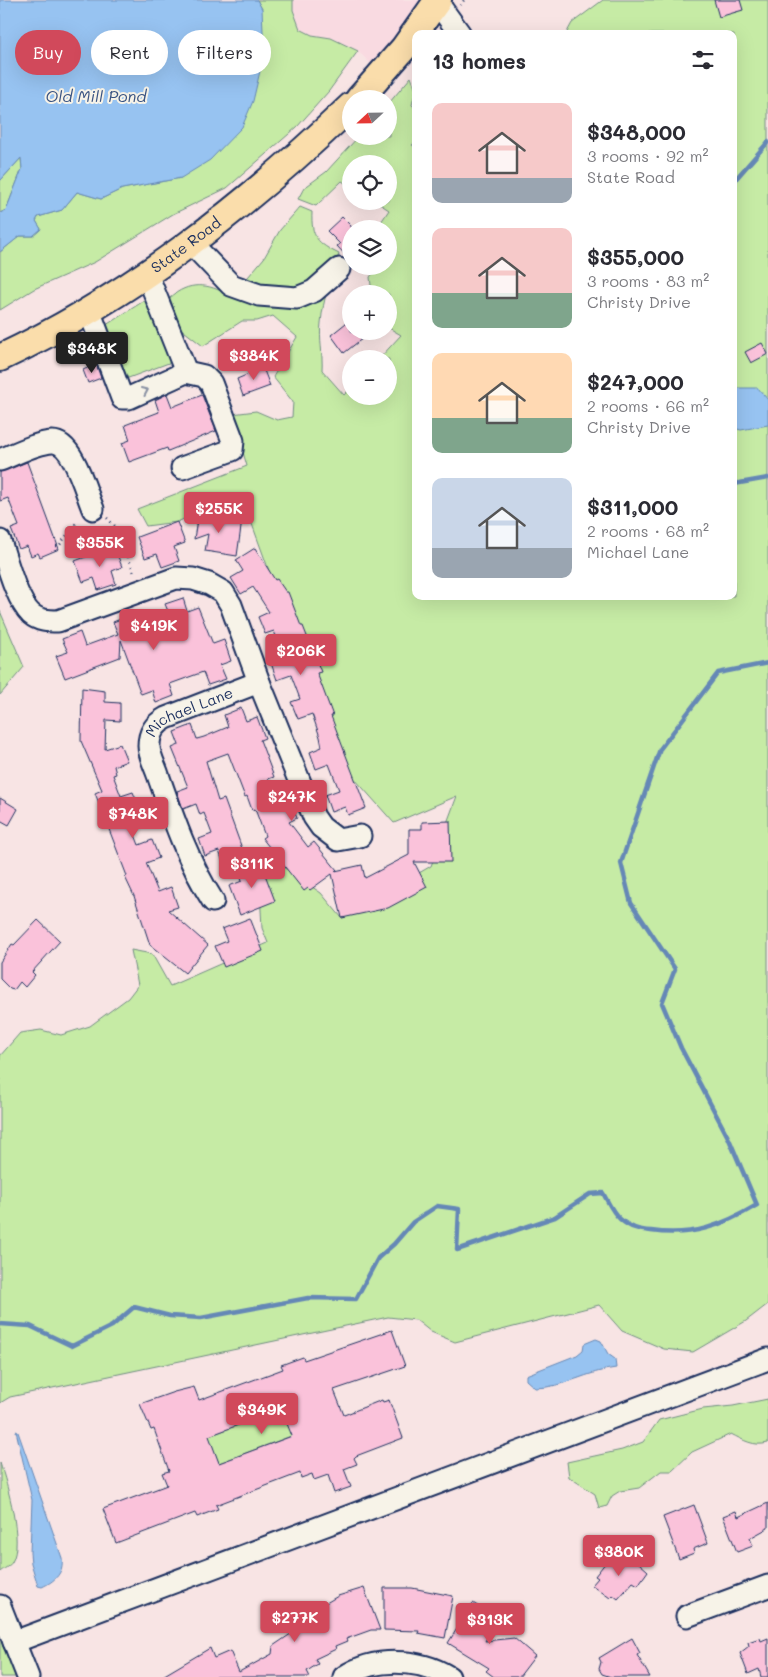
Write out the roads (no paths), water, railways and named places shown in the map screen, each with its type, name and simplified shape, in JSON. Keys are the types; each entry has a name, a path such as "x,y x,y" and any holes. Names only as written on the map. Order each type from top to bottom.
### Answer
{"main road":[{"path":"417,30 437,1"},
{"path":"367,90 412,37"},
{"name":"State Road","path":"0,358 89,310 147,274 191,243 292,162 342,115"}],"street":[{"path":"437,1 457,30"},
{"path":"191,243 231,285 259,295 297,298 314,291 339,269"},
{"path":"147,274 186,372"},
{"path":"89,310 122,398 129,398 186,372 204,376 211,383 233,442 232,450 182,468"},
{"path":"0,460 40,445 53,442 62,444 70,453 98,512"},
{"path":"0,541 24,604 32,615 43,620 58,621 176,578 193,579 209,584 223,592 232,605 259,682 314,817 321,827 338,840 360,836"},
{"name":"Michael Lane","path":"213,901 196,874 165,795 149,746 151,734 155,724 166,718 259,682"},
{"path":"14,1642 768,1359"},
{"path":"687,1616 768,1586"},
{"path":"0,1606 28,1677"},
{"path":"344,1677 359,1669 388,1662 428,1667 449,1677"}],"water":[{"name":"Old Mill Pond","path":"0,0 257,0 262,9 263,30 178,30 178,75 259,75 253,101 242,127 210,160 181,178 122,189 101,199 77,192 62,210 38,217 36,221 41,229 33,236 20,236 0,252 0,213 6,210 22,169 21,158 0,181"},
{"path":"737,388 758,388 768,400 768,425 741,430 737,429"},
{"path":"596,1339 601,1341 608,1354 615,1359 616,1368 595,1372 545,1387 535,1388 526,1380 526,1375 577,1355 583,1350 584,1344"},
{"path":"16,1431 18,1432 62,1558 62,1568 58,1576 42,1587 38,1586 31,1563 32,1500"}],"waterway":[{"path":"737,178 768,142"},
{"path":"737,483 768,478"},
{"path":"0,1324 30,1326 72,1346 112,1326 134,1307 170,1316 201,1318 308,1298 356,1299 378,1258 394,1244 413,1222 437,1206 459,1209 457,1250 555,1217 590,1194 603,1193 617,1217 631,1226 642,1230 666,1232 693,1231 706,1228 731,1219 757,1205 729,1139 681,1048 662,1003 675,969 631,903 621,863 660,749 718,673 768,663"}]}
